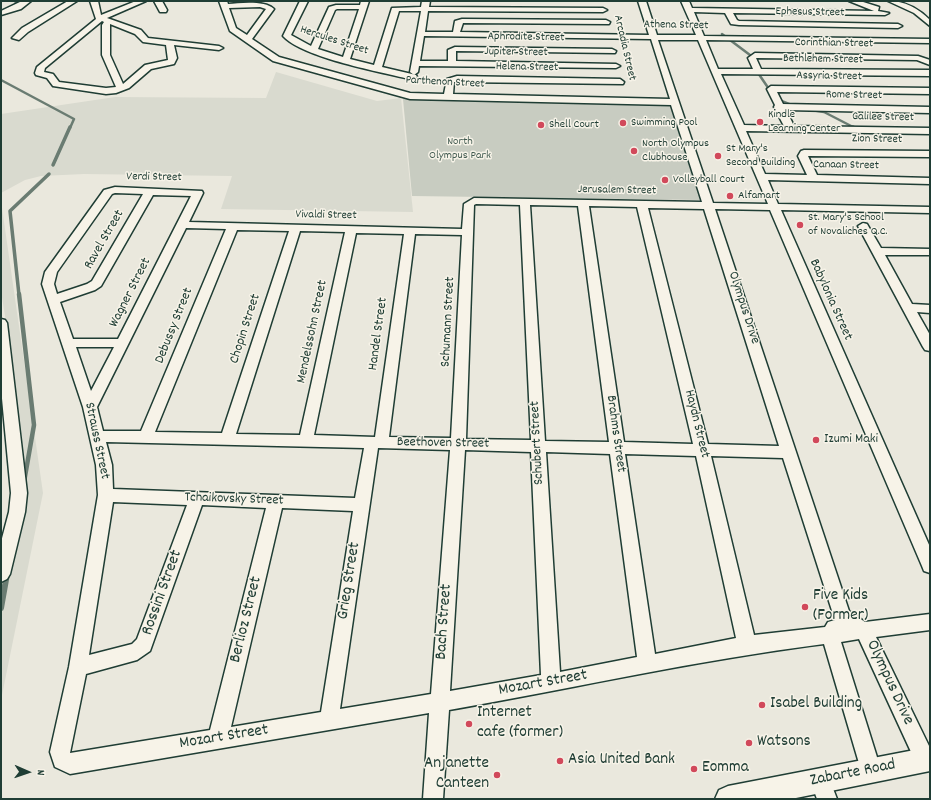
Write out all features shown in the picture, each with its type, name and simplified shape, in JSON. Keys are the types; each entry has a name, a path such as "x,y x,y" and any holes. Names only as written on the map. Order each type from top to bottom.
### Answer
{"main road":[{"name":"Zabarte Road","path":"728,799 823,790 871,770 928,759"}],"street":[{"path":"1,13 18,7 27,1"},
{"path":"16,38 25,30 73,1"},
{"path":"94,1 96,16 138,32 146,40 163,41 170,44 219,48"},
{"path":"142,1 105,20 41,67 39,72 50,76 56,84 106,91 121,88 148,67 171,62 173,58 170,44"},
{"path":"158,1 163,10"},
{"name":"Hercules Street","path":"304,1 287,36 297,44 313,50 378,68 411,86"},
{"name":"Arcadia Street","path":"601,1 622,91"},
{"name":"Olympus Drive","path":"642,1 710,206 842,616 864,631 928,759"},
{"path":"853,1 884,13 911,41"},
{"path":"892,1 917,11 930,24"},
{"path":"223,4 260,5 270,9 248,39"},
{"name":"Parthenon Street","path":"223,4 233,29 276,59 411,86 448,96 622,91 675,102"},
{"path":"313,50 332,9 364,4 346,59"},
{"path":"378,68 395,10 426,5 460,5 603,10"},
{"path":"411,86 426,5"},
{"path":"686,6 728,11 884,13"},
{"name":"Babylonia Street","path":"686,6 930,566"},
{"name":"Ephesus Street","path":"728,11 734,22 739,23 898,26"},
{"path":"105,20 106,53 121,88"},
{"path":"456,34 458,23 462,21 606,22"},
{"name":"Athena Street","path":"421,34 930,41"},
{"name":"Aphrodite Street","path":"452,64 452,50 455,49 612,51"},
{"name":"Corinthian Street","path":"758,70 752,58 755,55 918,58 930,63"},
{"name":"Jupiter Street","path":"416,64 616,66"},
{"name":"Bethlehem Street","path":"715,71 758,70 930,73"},
{"name":"Helena Street","path":"448,96 450,81 457,79 622,91"},
{"name":"Assyria Street","path":"790,128 778,107 771,89 930,91"},
{"name":"Rome Street","path":"778,107 930,110"},
{"name":"Galilee Street","path":"739,128 930,131"},
{"name":"Zion Street","path":"814,178 803,156 804,153 930,154"},
{"name":"Canaan Street","path":"760,177 930,181"},
{"name":"Verdi Street","path":"110,191 198,193"},
{"name":"Strauss Street","path":"62,760 60,752 78,667 106,495 104,465 90,407 52,300 48,284 51,272 110,191"},
{"name":"Ravel Street","path":"52,300 91,287 98,283 150,191"},
{"name":"Wagner Street","path":"90,407 198,193"},
{"name":"Jerusalem Street","path":"471,202 930,210"},
{"name":"Schumann Street","path":"458,444 469,204 471,202"},
{"name":"Schubert Street","path":"525,202 551,683"},
{"name":"Brahms Street","path":"583,203 647,664"},
{"name":"Haydn Street","path":"642,204 702,450 747,645"},
{"name":"Vivaldi Street","path":"183,225 468,232"},
{"path":"862,226 930,347"},
{"name":"Debussy Street","path":"146,437 233,227"},
{"name":"Chopin Street","path":"227,439 295,228"},
{"name":"Mendelssohn Street","path":"306,441 351,229"},
{"name":"Handel Street","path":"376,442 410,231"},
{"path":"876,251 930,252"},
{"path":"908,308 930,309"},
{"path":"1,323 19,493 17,512 1,574"},
{"path":"67,343 123,343"},
{"name":"Beethoven Street","path":"97,436 789,452"},
{"name":"Grieg Street","path":"329,720 362,505 376,442"},
{"name":"Bach Street","path":"433,799 458,444"},
{"name":"Tchaikovsky Street","path":"106,495 362,505"},
{"name":"Rossini Street","path":"78,667 137,651 144,645 197,498"},
{"name":"Berlioz Street","path":"218,739 276,501"},
{"path":"842,616 830,635 871,770"},
{"name":"Mozart Street","path":"62,760 70,764 551,683 747,645 930,622"}],"shaded area":[{"path":"276,72 377,101 401,98 413,212 221,209 232,176 84,174 41,176 25,180 1,193 1,114 115,97 266,98"},
{"path":"1,201 43,493 1,700 1,604 27,497 14,372 1,291"}],"green space":[{"name":"North Olympus Park","path":"403,99 671,104 701,200 412,196"}],"waterway":[{"path":"1,11 15,6 16,1"},
{"path":"722,34 750,55 751,62"},
{"path":"756,70 771,92"},
{"path":"1,80 74,119 70,128"},
{"path":"779,100 794,106"},
{"path":"811,110 824,112 855,128"},
{"path":"53,165 70,127"},
{"path":"19,295 10,211 49,174"},
{"path":"19,294 34,425 24,482"},
{"path":"1,608 7,574"}],"place":[{"name":"Kindle Learning Center","path":"760,122"},
{"name":"Swimming Pool","path":"623,123"},
{"name":"Shell Court","path":"541,125"},
{"name":"North Olympus Clubhouse","path":"634,151"},
{"name":"St Mary's Second Building","path":"718,156"},
{"name":"Volleyball Court","path":"665,180"},
{"name":"Alfamart","path":"730,196"},
{"name":"St. Mary's School of Novaliches Q.C.","path":"800,225"},
{"name":"Izumi Maki","path":"816,440"},
{"name":"Five Kids (Former)","path":"805,607"},
{"name":"Isabel Building","path":"762,705"},
{"name":"Internet cafe (former)","path":"469,724"},
{"name":"Watsons","path":"749,743"},
{"name":"Asia United Bank","path":"560,761"},
{"name":"Eomma","path":"694,769"},
{"name":"Anjanette Canteen","path":"497,775"}]}
